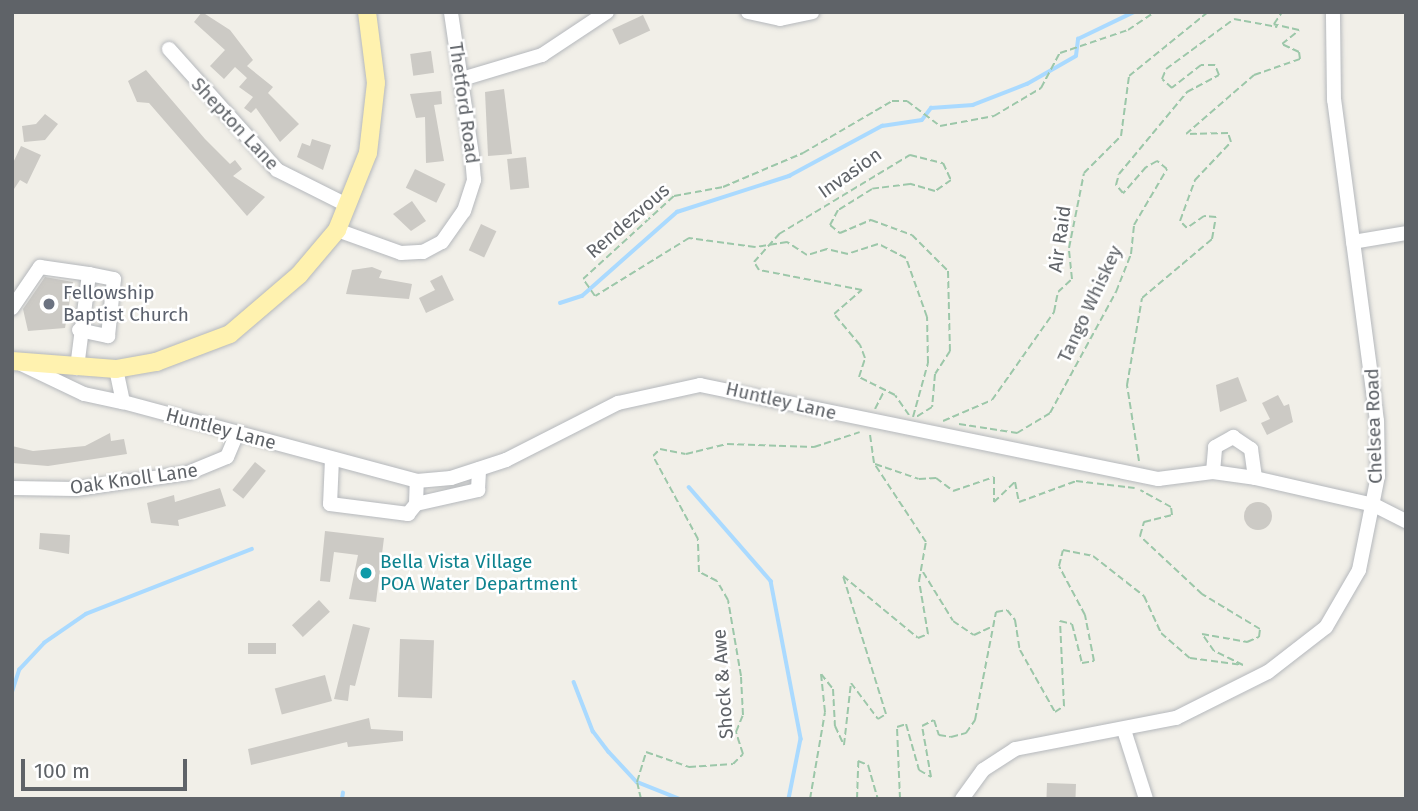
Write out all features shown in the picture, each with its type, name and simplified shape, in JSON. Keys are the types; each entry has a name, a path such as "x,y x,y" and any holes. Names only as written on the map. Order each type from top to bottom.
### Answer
{"main road":[{"path":"16,362 117,369 156,362 229,334 299,275 337,230 368,153 375,108 376,56 367,12"}],"street":[{"name":"Thetford Road","path":"337,230 401,253 423,252 448,235 474,180 452,12"},
{"path":"462,79 542,55 607,12"},
{"path":"748,12 780,19 811,12"},
{"name":"Chelsea Road","path":"962,799 983,770 1015,749 1072,734 1124,730 1176,718 1300,652 1326,627 1359,570 1374,505 1376,408 1334,100 1333,12"},
{"name":"Shepton Lane","path":"169,49 277,170 347,205"},
{"path":"1353,242 1406,233"},
{"path":"12,308 32,271 51,266 114,279 108,336 79,330"},
{"path":"77,368 79,330 89,274"},
{"name":"Huntley Lane","path":"16,362 58,384 417,481 479,469 618,403 700,385 1148,477 1213,472 1255,478 1374,505 1406,521"},
{"path":"117,369 123,402"},
{"name":"Oak Knoll Lane","path":"12,488 76,489 188,473 227,457 237,434"},
{"path":"1213,472 1215,447 1233,436 1251,449 1255,478"},
{"path":"332,459 330,504 408,514 416,503 417,481"},
{"path":"416,503 478,490 479,469"},
{"path":"1124,730 1146,799"}],"path":[{"name":"Rendezvous","path":"913,418 921,405 928,343 927,317 906,258 878,244 848,254 827,249 807,255 786,242 755,247 689,238 590,295 584,288 583,279 674,196 723,187 803,153 891,101 916,108 936,124 1008,111 1048,79 1057,60 1069,50 1140,25 1155,12"},
{"name":"Air Raid","path":"938,423 992,400 1054,312 1058,292 1072,279 1069,248 1084,173 1121,136 1129,76 1208,12"},
{"path":"1138,470 1127,385 1142,298 1212,239 1216,217 1204,216 1187,228 1180,221 1195,180 1232,138 1186,134 1254,75 1300,59 1299,52 1282,44 1300,30 1281,27 1273,19 1282,12"},
{"name":"Tango Whiskey","path":"938,423 1017,433 1050,413 1116,292 1131,254 1134,225 1167,169 1157,161 1146,167 1123,193 1115,185 1119,174 1187,92 1219,75 1215,65 1201,65 1172,88 1162,79 1166,69 1234,19 1281,27"},
{"name":"Invasion","path":"772,243 899,156 926,157 950,171 943,188 872,188 831,218 833,231 840,233 871,220 912,235 948,271 950,351 935,373 932,407 913,418"},
{"path":"772,243 754,262 759,270 862,290 834,314 860,345 865,358 859,377 885,389 913,418 926,420"},
{"path":"872,417 885,389"},
{"name":"Shock & Awe","path":"641,799 637,782 646,752 690,766 733,764 743,754 736,732 743,715 741,676 728,600 717,581 699,572 698,539 653,456 660,449 686,454 727,444 814,447 867,430 874,463"},
{"path":"874,463 919,479 936,478 953,491 994,477 994,502 1014,482 1019,502 1076,481 1113,490 1138,484 1171,507 1172,515 1144,522 1140,536 1202,594 1260,629 1259,637 1247,642 1202,634 1214,651 1243,666 1191,658 1161,633 1144,596 1081,549 1063,550 1059,566 1085,615 1095,658 1082,663 1072,624 1060,621 1062,710 1051,709 1020,650 1011,613 1000,609 983,636 953,621 923,571"},
{"path":"810,799 825,712 821,674 833,689 835,726 844,745 851,683 878,719 886,714 843,576 921,639 928,634 923,571 926,542 874,463"},
{"path":"900,799 897,727 906,724 919,770 931,777 922,726 934,720 939,735 951,737 966,733 975,720 986,690 994,622"},
{"path":"857,799 858,761 868,765 878,799"}],"building":[{"path":"202,12 230,30 253,60 247,66 273,87 268,93 299,124 280,142 256,108 251,113 244,108 253,97 239,87 247,78 235,67 224,79 210,66 225,50 194,22"},
{"path":"643,15 650,30 619,45 612,29"},
{"path":"431,51 434,73 413,76 410,54"},
{"path":"146,70 205,139 230,164 235,160 242,169 233,176 265,197 247,216 149,103 137,102 128,81"},
{"path":"504,89 512,154 488,156 485,92"},
{"path":"441,91 442,104 434,105 444,161 426,163 425,117 416,118 410,94"},
{"path":"45,114 58,124 45,140 24,142 22,126 36,124"},
{"path":"312,139 331,145 323,170 297,157 302,143 310,146"},
{"path":"21,146 41,155 27,184 20,180 12,192 12,165"},
{"path":"526,157 529,188 510,190 507,159"},
{"path":"415,169 446,184 436,203 406,188"},
{"path":"412,201 426,221 411,231 393,214"},
{"path":"481,224 496,231 484,257 469,250"},
{"path":"372,267 382,271 379,278 412,284 409,299 346,294 352,270"},
{"path":"442,275 454,300 426,313 419,298 435,290 430,281"},
{"name":"Fellowship Baptist Church","path":"45,277 73,282 65,328 28,331 23,309"},
{"path":"1238,377 1247,401 1220,412 1216,385"},
{"path":"1278,395 1284,406 1289,404 1293,422 1267,435 1261,423 1270,419 1262,403"},
{"path":"110,433 111,441 124,439 127,454 48,466 12,463 12,446 33,451 85,446"},
{"path":"255,462 266,471 243,499 232,490"},
{"path":"220,488 226,506 178,520 179,526 151,523 147,503 174,495 175,502"},
{"path":"1258,502 1268,506 1272,516 1268,526 1258,530 1248,526 1244,516 1248,506"},
{"name":"Bella Vista Village POA Water Department","path":"325,531 384,538 376,602 349,599 358,555 334,552 330,582 320,581"},
{"path":"40,533 70,535 69,554 39,549"},
{"path":"319,600 330,612 303,637 292,625"},
{"path":"353,624 370,628 355,686 350,685 348,701 334,699"},
{"path":"400,639 434,640 432,698 398,697"},
{"path":"248,643 276,643 276,654 248,654"},
{"path":"325,675 332,701 282,715 275,688"},
{"path":"369,718 371,729 403,731 403,741 348,747 347,742 251,765 248,749"},
{"path":"1047,783 1076,784 1075,799 1046,799"}],"waterway":[{"path":"560,303 582,296 677,212 789,176 882,126 922,120 931,108 973,105 1027,84 1076,56 1078,39 1134,12"},
{"path":"689,487 771,581 801,739 789,799"},
{"path":"12,692 19,670 44,643 86,614 252,549"},
{"path":"574,682 593,731 609,752 637,782 680,799"},
{"path":"342,799 343,793"}],"place":[{"name":"Fellowship Baptist Church","path":"49,304"},
{"name":"Bella Vista Village POA Water Department","path":"366,573"}]}
